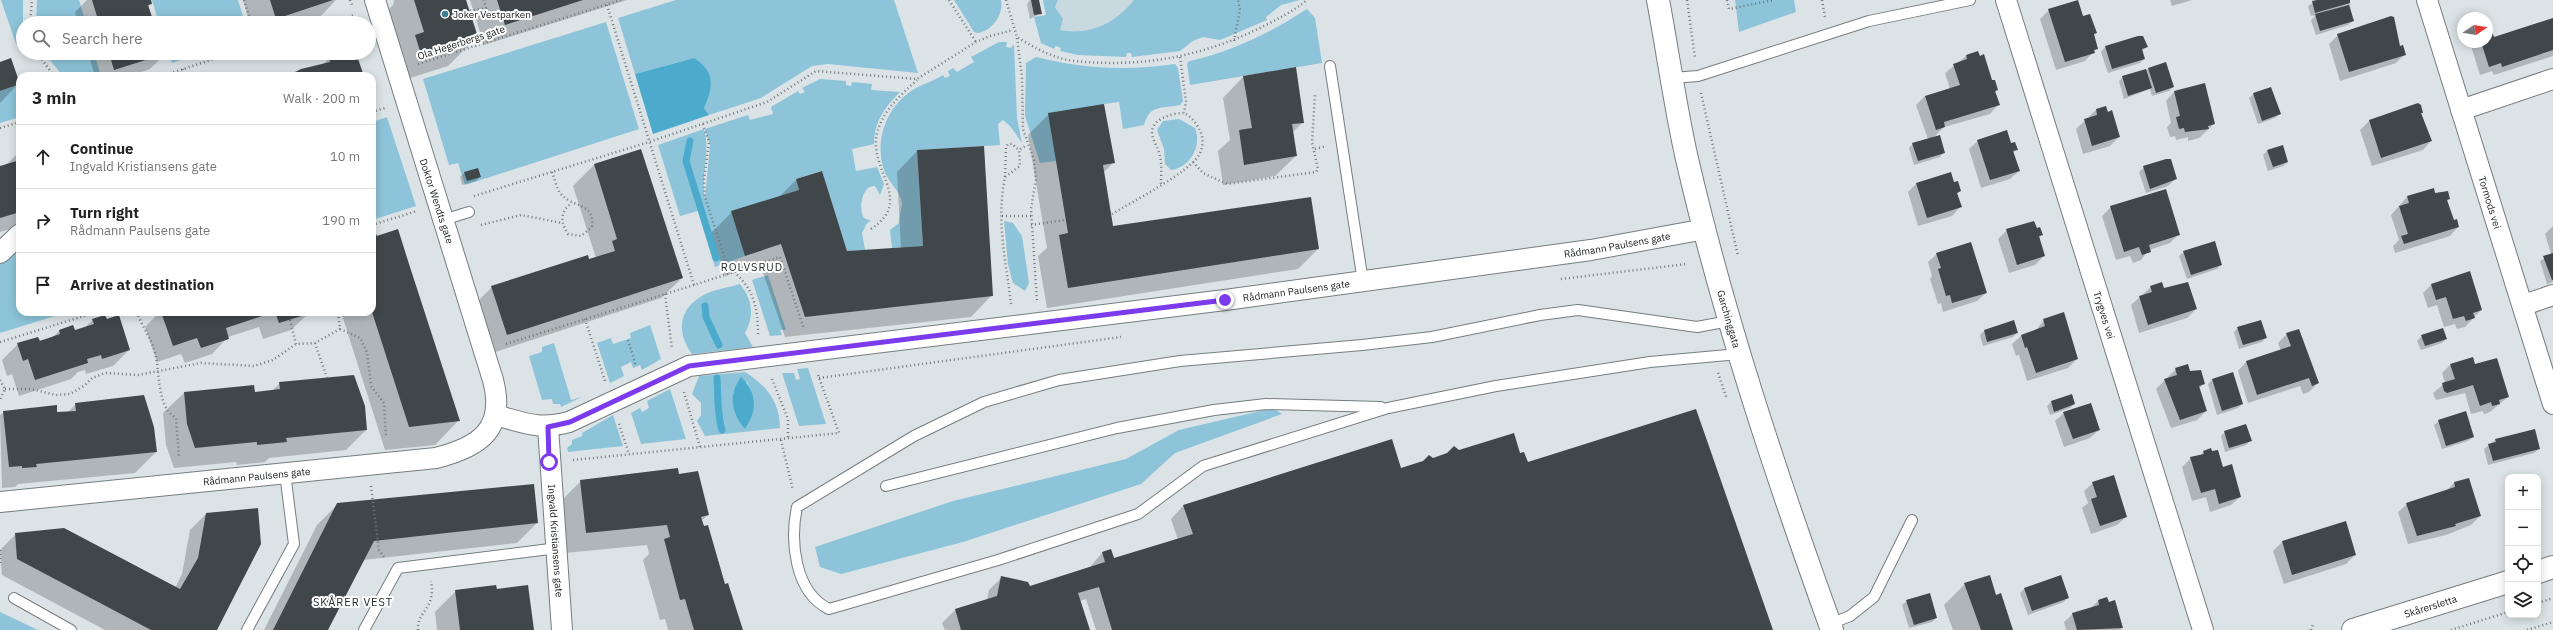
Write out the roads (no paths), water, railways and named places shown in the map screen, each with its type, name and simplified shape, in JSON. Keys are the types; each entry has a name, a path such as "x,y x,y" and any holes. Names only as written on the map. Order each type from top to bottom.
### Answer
{"street":[{"name":"Doktor Wendts gate","path":"375,0 493,380 495,408"},
{"name":"Garchinggata","path":"1658,0 1687,158 1729,321 1785,502 1831,627"},
{"name":"Trygves vei","path":"2006,0 2203,630"},
{"name":"Tormods vei","path":"2427,0 2460,110 2524,305 2553,404"},
{"path":"2460,110 2553,79"},
{"name":"Rådmann Paulsens gate","path":"0,502 436,458 453,454 477,442 489,430 495,408 532,425 548,427 570,422 689,366 1040,324 1363,282 1591,250 1705,229"},
{"path":"0,253 16,238"},
{"path":"2524,305 2553,295"},
{"name":"Ingvald Kristiansens gate","path":"548,427 549,462 558,548 562,630"},
{"path":"2541,571 2553,567"},
{"name":"Skårersletta","path":"2353,630 2505,583"}],"lane":[{"path":"1672,78 1698,76 1869,21 1970,0"},
{"path":"1330,66 1363,282"},
{"path":"443,220 469,212"},
{"path":"1729,321 1697,327 1578,310 1540,315 1432,337 1362,345 1180,361 1059,380 984,402 914,436 797,507 793,527 796,559 807,588 817,604 828,609 998,560 1138,514 1203,466 1388,408 1496,386 1650,362 1739,354"},
{"path":"886,486 1118,428 1214,410 1266,404 1388,408"},
{"path":"247,630 294,544 285,473"},
{"path":"1831,627 1850,616 1874,596 1912,520"},
{"path":"364,630 398,568 558,548"},
{"path":"14,598 71,630"}],"waterway":[{"path":"690,141 686,161 716,258"},
{"path":"705,306 706,317 719,345"},
{"path":"717,378 718,411 722,430"}],"place":[{"name":"Joker Vestparken","path":"445,14"}],"district":[{"name":"ROLVSRUD","path":"752,267"},
{"name":"SKÅRER VEST","path":"353,602"}]}
